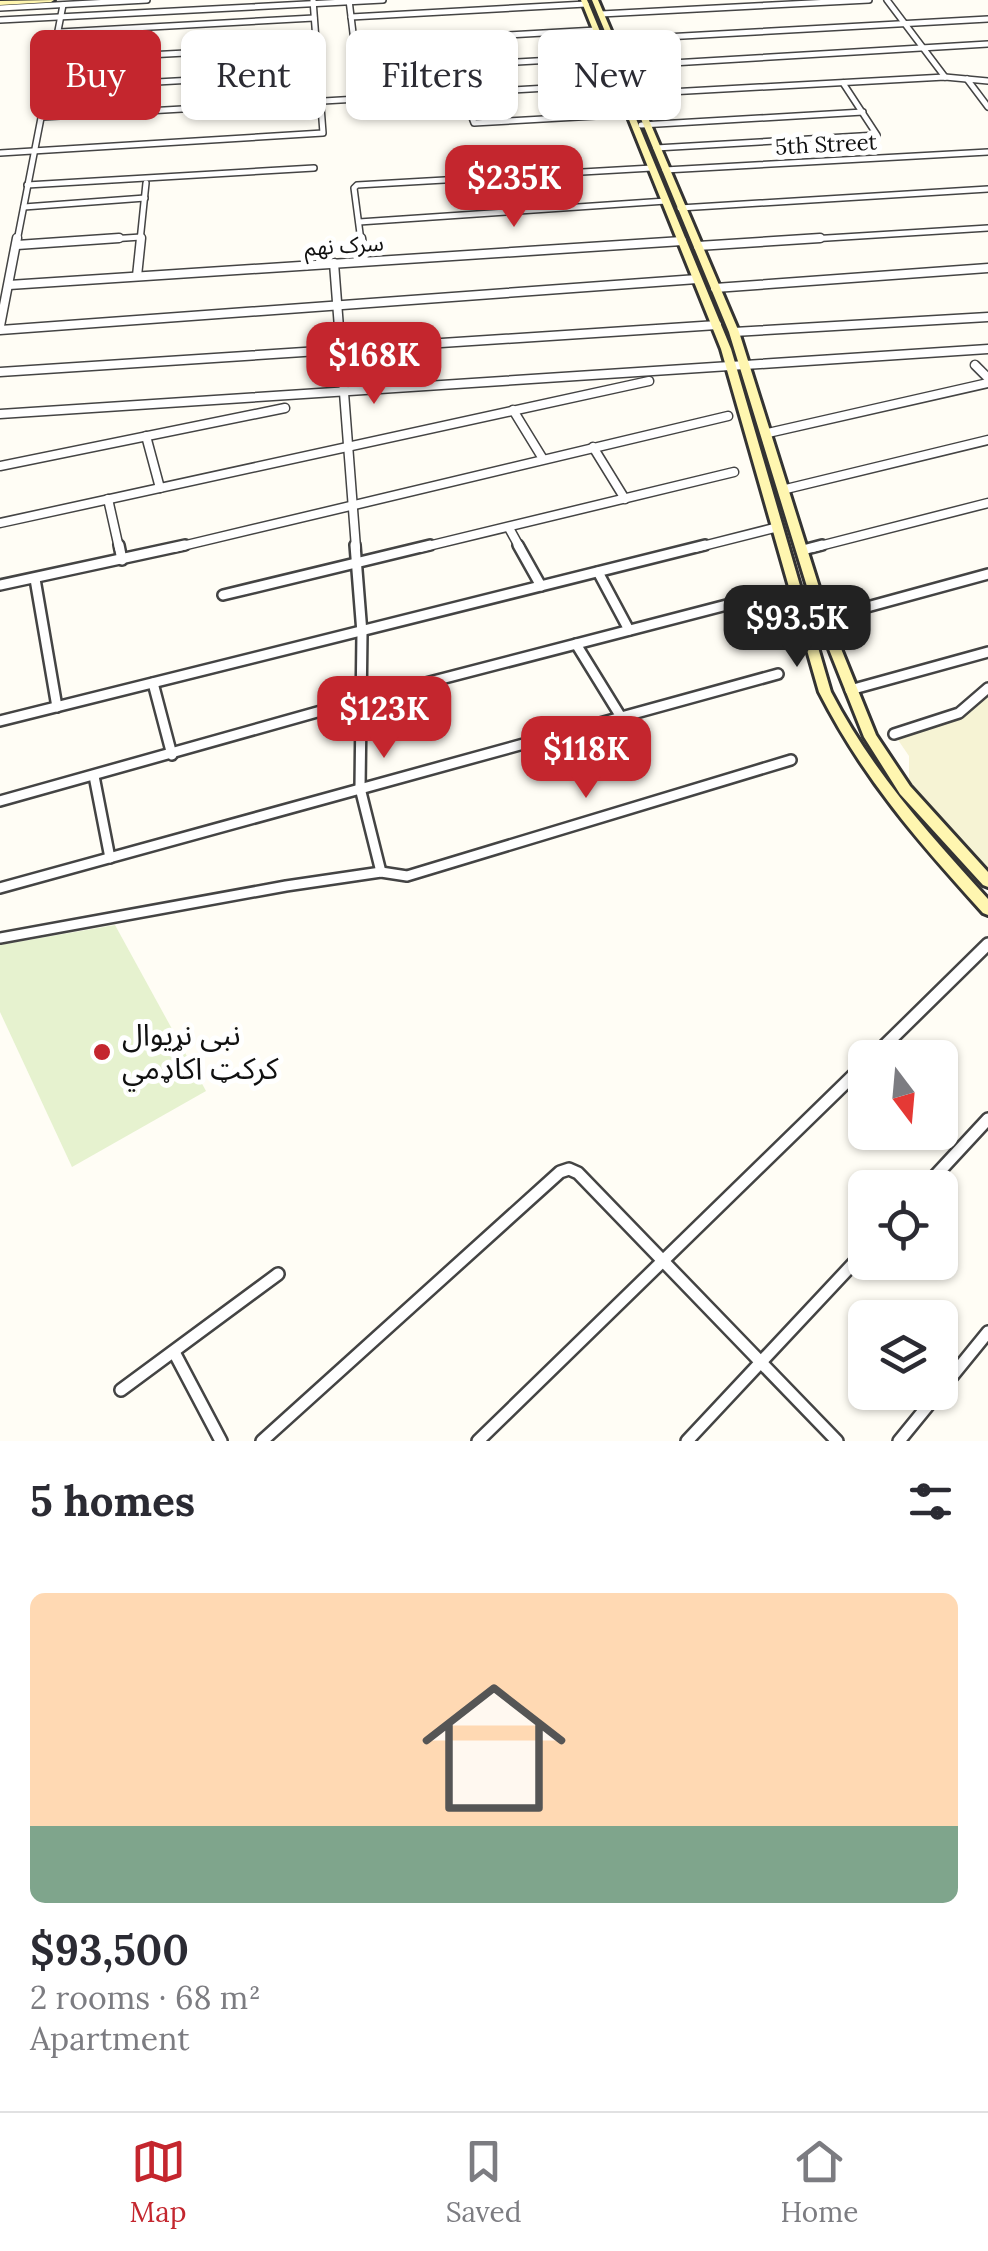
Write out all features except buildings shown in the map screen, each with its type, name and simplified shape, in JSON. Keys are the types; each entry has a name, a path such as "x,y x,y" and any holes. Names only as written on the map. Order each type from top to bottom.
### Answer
{"street":[{"path":"0,3 51,0"},
{"path":"0,3 64,5 147,0"},
{"path":"0,20 383,0"},
{"path":"601,14 869,0"},
{"path":"887,0 945,78"},
{"path":"349,1 352,30"},
{"path":"351,16 588,1 601,14 607,30"},
{"path":"588,1 596,30"},
{"path":"313,2 315,30"},
{"path":"60,30 64,5"},
{"path":"96,30 314,18"},
{"path":"681,36 988,19"},
{"path":"681,62 988,44"},
{"path":"681,91 945,78 988,81"},
{"path":"967,79 988,107"},
{"path":"656,148 877,134 842,83"},
{"path":"635,126 863,112"},
{"path":"42,120 0,328 697,279"},
{"path":"0,153 322,134 322,120"},
{"path":"473,120 474,124 538,120"},
{"path":"632,120 697,279 768,434 824,619 870,736 905,790 988,881"},
{"path":"645,120 734,332 778,527 825,692 850,744 892,803 988,909"},
{"name":"5th Street","path":"665,170 988,152"},
{"path":"27,185 314,168"},
{"path":"364,261 354,188 357,185 652,168"},
{"path":"138,276 146,183"},
{"path":"680,208 988,189"},
{"path":"24,207 145,198"},
{"path":"359,222 666,201"},
{"path":"698,246 988,228"},
{"path":"17,245 141,237"},
{"name":"سرک نهم","path":"9,285 682,241"},
{"path":"334,263 362,633 360,788 381,872"},
{"path":"715,288 988,268"},
{"path":"734,332 988,317"},
{"path":"0,372 717,325"},
{"path":"0,414 988,349"},
{"path":"768,434 988,380 975,365"},
{"path":"0,523 649,381"},
{"path":"0,466 285,408"},
{"path":"513,410 543,459"},
{"path":"0,585 122,560 728,416"},
{"path":"146,436 160,488"},
{"path":"786,490 988,440"},
{"path":"594,448 625,498"},
{"path":"223,595 734,472"},
{"path":"108,499 122,560"},
{"path":"803,550 988,503"},
{"path":"0,722 778,527"},
{"path":"509,528 542,586"},
{"path":"598,572 629,630"},
{"path":"824,619 988,574"},
{"path":"35,579 57,707"},
{"path":"0,800 172,756 360,700 774,593"},
{"path":"576,644 620,717"},
{"path":"850,690 988,652"},
{"path":"0,888 778,674"},
{"path":"153,683 172,756"},
{"path":"894,734 959,712 988,688"},
{"path":"0,938 173,904 381,872 408,876 790,760"},
{"path":"94,776 110,858"},
{"path":"890,1040 988,944"},
{"path":"478,1441 848,1081"},
{"path":"941,1170 988,1119"},
{"path":"262,1441 560,1172 569,1169 578,1173 665,1260 837,1441"},
{"path":"687,1441 848,1269"},
{"path":"121,1390 278,1274"},
{"path":"958,1369 988,1332"},
{"path":"174,1352 221,1441"},
{"path":"899,1441 924,1410"}],"shaded area":[{"path":"988,688 988,870 909,788 909,756 894,734 959,713"}],"green space":[{"name":"نبی نړیوال کرکټ اکاډمي","path":"115,925 206,1091 72,1167 0,1012 0,945"}],"place":[{"name":"نبی نړیوال کرکټ اکاډمي","path":"102,1052"}]}
